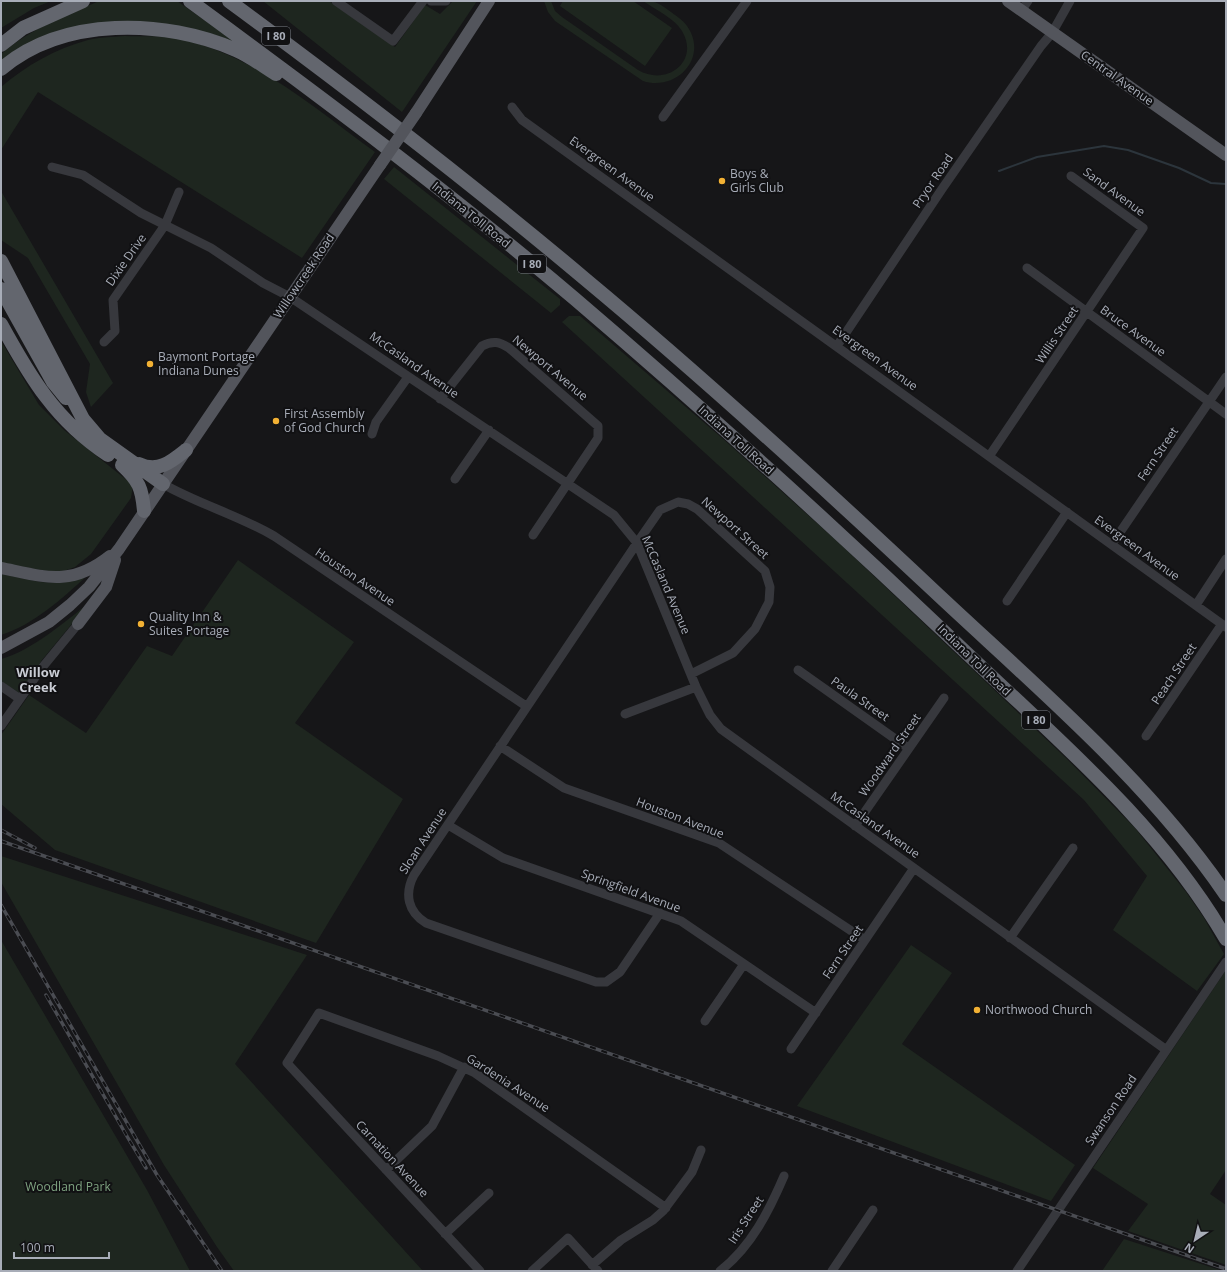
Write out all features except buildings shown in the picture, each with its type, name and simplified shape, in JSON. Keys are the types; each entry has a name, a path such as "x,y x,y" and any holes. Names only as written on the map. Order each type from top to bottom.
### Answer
{"highway":[{"path":"1,37 26,20 67,1"},
{"path":"1,45 23,28 83,1"},
{"name":"Indiana Toll Road","path":"190,1 339,111 426,178 573,297 718,423 813,509 1116,796 1172,860 1204,902 1226,939"},
{"name":"Indiana Toll Road","path":"229,1 324,71 440,160 587,280 740,412 830,494 1071,721 1131,780 1170,821 1225,894"},
{"path":"242,1 277,29 324,71"},
{"path":"1,69 34,48 51,40 72,35 107,29 137,28 172,31 202,38 237,51 310,97 339,111"},
{"path":"1,261 83,419"},
{"path":"1,289 53,382 100,439 126,463 140,487 144,511"},
{"path":"1,304 46,381 57,410"},
{"path":"1,324 40,391 83,437 162,484"},
{"path":"126,463 158,467 168,464 186,450"}],"main road":[{"name":"Willowcreek Road","path":"119,549 416,113 489,1"},
{"name":"Central Avenue","path":"1008,1 1024,6 1052,33 1226,155"},
{"path":"1,568 42,577 62,578 80,573 104,561 119,549"},
{"path":"78,624 106,587 119,549"},
{"path":"1,648 49,622 70,605 89,588 119,549"}],"street":[{"path":"336,1 393,41 423,1"},
{"path":"431,1 446,1"},
{"path":"663,117 746,1"},
{"name":"Pryor Road","path":"837,346 942,189 1041,46 1052,33 1070,1"},
{"name":"Evergreen Avenue","path":"512,107 522,120 990,455 1224,626"},
{"name":"McCasland Avenue","path":"52,167 83,175 141,213 211,248 263,283 290,297 359,342 440,399 614,514 637,542 696,687 710,715 721,729 1166,1050"},
{"name":"Sand Avenue","path":"1071,176 1143,228"},
{"name":"Dixie Drive","path":"104,342 115,331 112,300 165,225 179,192"},
{"name":"Willis Street","path":"990,455 1143,228"},
{"name":"Bruce Avenue","path":"1027,268 1226,414"},
{"name":"Newport Avenue","path":"440,399 482,346 491,342 503,344 598,426 598,438 533,535"},
{"path":"372,434 376,422 408,377"},
{"name":"Fern Street","path":"1112,544 1208,401 1226,377"},
{"path":"455,479 489,430"},
{"name":"Houston Avenue","path":"162,484 183,496 253,524 274,536 526,706"},
{"name":"Newport Street","path":"637,542 660,510 678,502 688,504 697,509 765,571 770,587 769,602 755,629 733,653 691,674"},
{"path":"1007,601 1067,512"},
{"name":"Sloan Avenue","path":"637,542 448,824 410,883 408,894 409,904 414,912 426,923 596,982 606,982 620,972 660,913"},
{"path":"1196,605 1226,559"},
{"path":"1,726 51,655 78,624"},
{"name":"Peach Street","path":"1146,736 1224,626"},
{"name":"Paula Street","path":"798,670 908,748"},
{"path":"1,686 20,699"},
{"path":"625,714 696,687"},
{"name":"Woodward Street","path":"855,826 944,698"},
{"name":"Houston Avenue","path":"500,746 564,788 719,843 865,940"},
{"name":"Springfield Avenue","path":"448,824 503,858 660,913 686,925 816,1012"},
{"path":"1010,938 1073,848"},
{"name":"Fern Street","path":"791,1049 914,868"},
{"name":"Swanson Road","path":"1017,1271 1226,962"},
{"path":"705,1021 744,964"},
{"name":"Carnation Avenue","path":"319,1014 287,1063 480,1271"},
{"name":"Gardenia Avenue","path":"319,1014 438,1056 464,1068 500,1089 666,1208"},
{"path":"386,1170 432,1126 464,1068"},
{"path":"532,1271 568,1238 595,1268 615,1244 653,1220 666,1208 694,1169 700,1150"},
{"name":"Iris Street","path":"720,1271 734,1261 768,1212 784,1176"},
{"path":"445,1234 489,1194"},
{"path":"832,1271 873,1210"}],"green space":[{"path":"1,1 51,1 34,8 1,28"},
{"path":"99,1 177,1 244,48 193,32 90,27 1,65 1,54 24,37 60,18"},
{"path":"263,1 329,1 395,47 425,5 440,14 453,1 477,1 402,112"},
{"path":"544,1 551,1 555,11 562,17 638,70 649,74 660,75 669,73 678,68 684,61 687,52 686,42 679,26 670,18 643,1 658,4 679,18 687,26 693,38 694,49 692,60 678,77 656,83 643,81 555,21 548,12"},
{"path":"563,1 633,1 672,28 645,66 560,6"},
{"path":"125,36 174,38 202,45 229,55 280,83 375,152 302,258 38,92 1,150 1,87 31,65 64,48 93,39"},
{"path":"394,167 560,299 560,305 551,313 384,179"},
{"path":"1,191 113,383 91,407 86,392 90,364 28,258 1,240"},
{"path":"569,316 580,316 722,438 838,542 1066,758 1135,828 1186,892 1204,918 1224,954 1197,991 1113,930 1147,876 1084,800 562,322"},
{"path":"1,341 39,405 64,430 133,485 131,498 91,554 75,567 58,573 1,563"},
{"path":"238,560 354,642 295,723 403,799 316,943 55,850 1,804 1,735 29,695 86,733 147,646 172,656"},
{"path":"1,574 40,582 62,583 87,576 36,618 1,635"},
{"path":"90,602 42,660 19,693 1,681 1,659 12,655 36,642"},
{"path":"1,856 307,955 235,1064 423,1271 234,1271 164,1165 1,882"},
{"name":"Woodland Park","path":"1,940 147,1190 190,1271 1,1271"},
{"path":"911,945 952,973 902,1044 1075,1165 1051,1201 797,1106"},
{"path":"1226,970 1226,1170 1210,1194 1226,1205 1226,1265 1128,1231 1148,1204 1093,1168"},
{"path":"1124,1239 1223,1271 1102,1271"}],"waterway":[{"path":"999,171 1037,157 1104,146 1128,150 1179,168 1211,183 1226,184"}],"railway":[{"path":"1,830 35,848"},
{"path":"1,841 1226,1269"},
{"path":"1,905 157,1175 222,1271"},
{"path":"46,995 146,1168"}],"place":[{"name":"Boys & Girls Club","path":"722,181"},
{"name":"Baymont Portage Indiana Dunes","path":"150,364"},
{"name":"First Assembly of God Church","path":"276,421"},
{"name":"Quality Inn & Suites Portage","path":"141,624"},
{"name":"Northwood Church","path":"977,1010"}],"district":[{"name":"Willow Creek","path":"38,680"}]}
